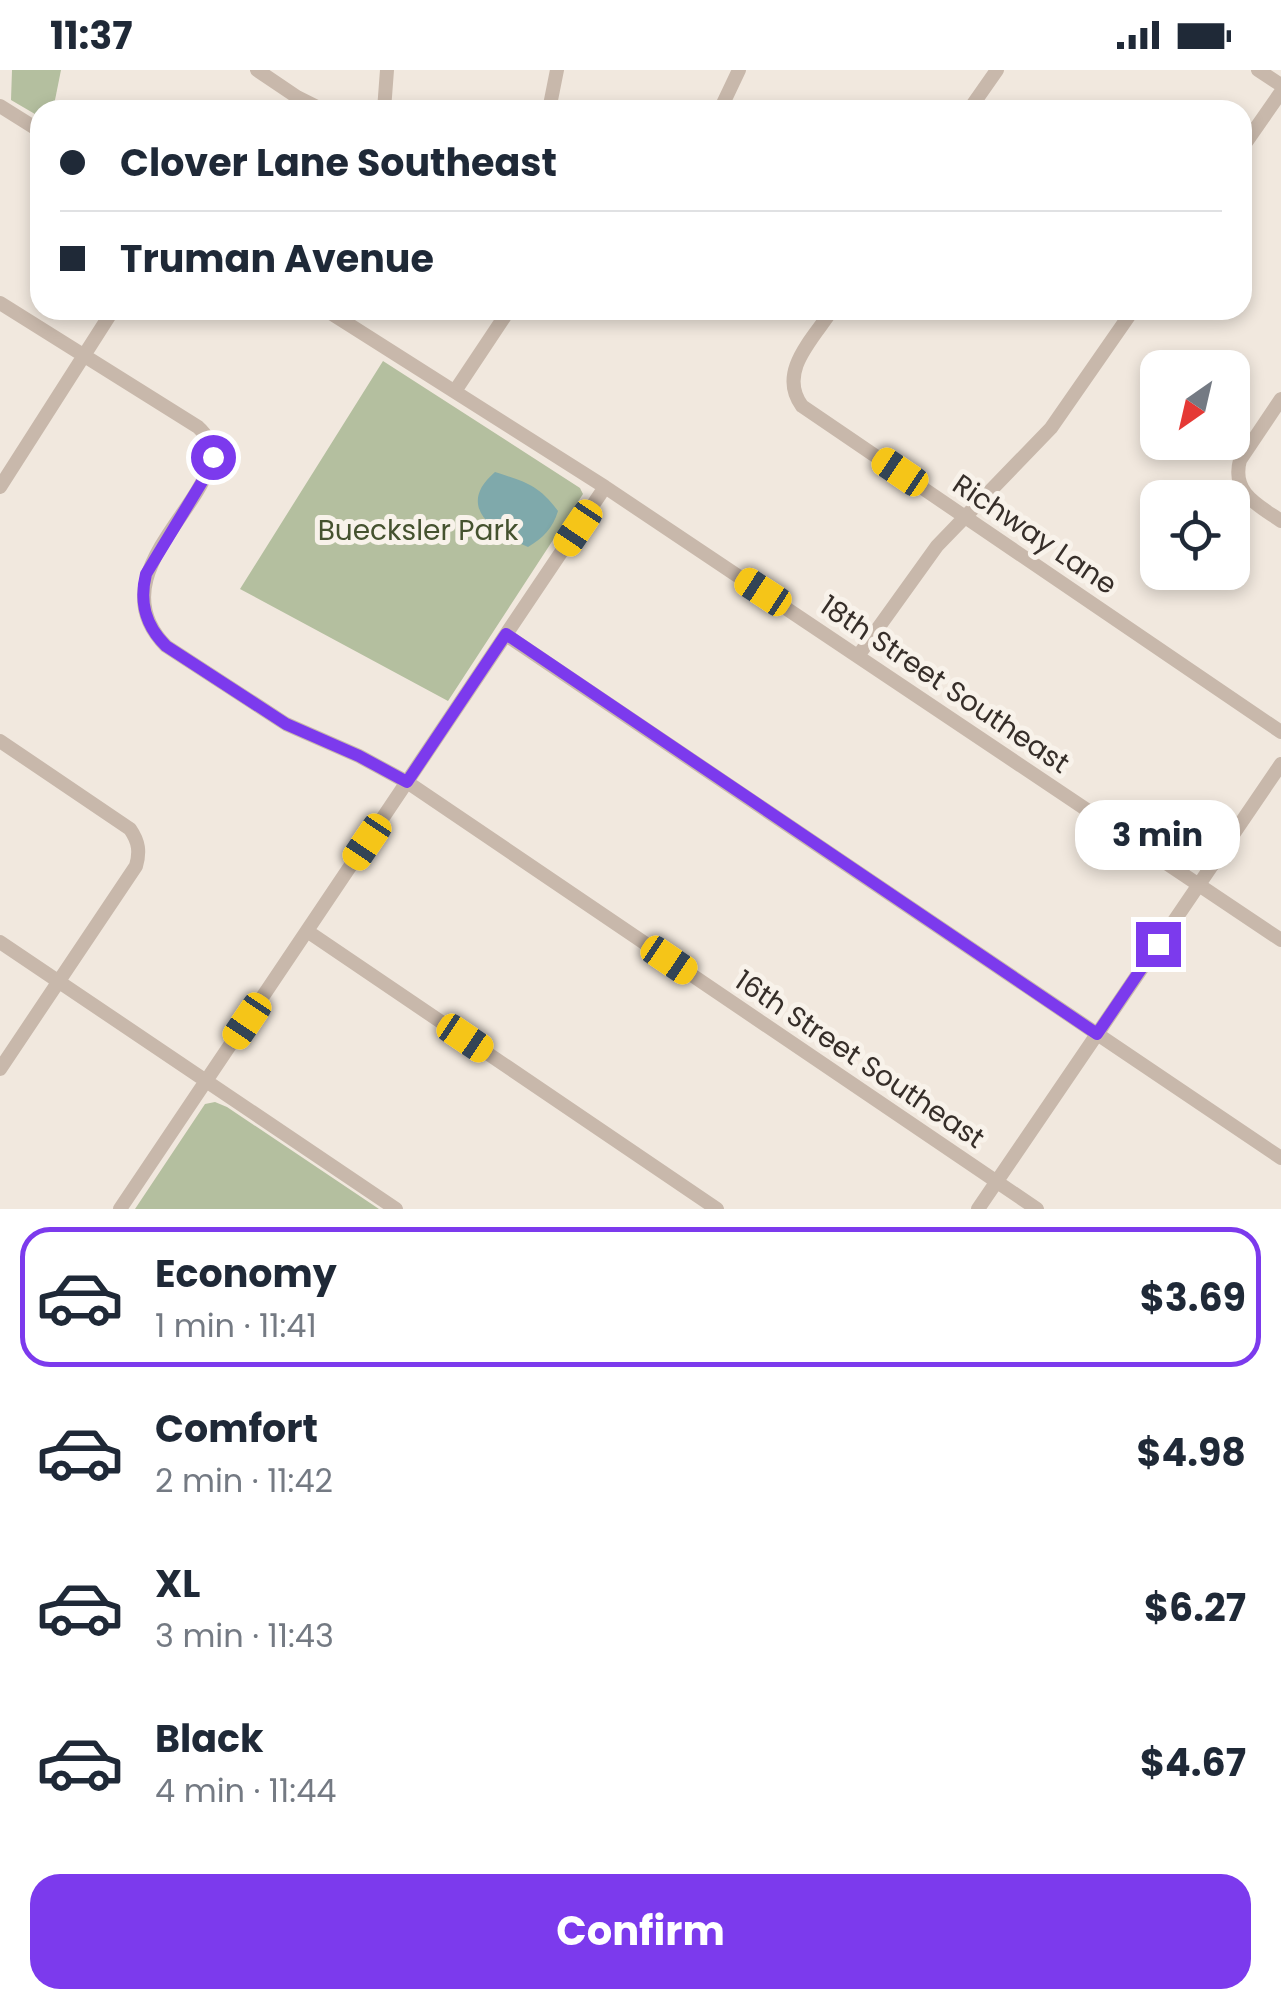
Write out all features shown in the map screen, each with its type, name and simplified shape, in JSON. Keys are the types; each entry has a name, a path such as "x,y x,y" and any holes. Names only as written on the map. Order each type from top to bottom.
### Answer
{"street":[{"path":"257,70 303,100"},
{"path":"385,100 387,70"},
{"path":"551,100 557,70"},
{"path":"725,100 739,70"},
{"path":"976,100 997,70"},
{"path":"1252,133 1281,89 1258,70"},
{"path":"0,106 30,125"},
{"name":"16th Street Southeast","path":"0,303 198,427 212,447 211,467 146,574 142,601 156,636 254,705 407,782 1037,1209"},
{"path":"0,487 107,320"},
{"name":"18th Street Southeast","path":"342,320 605,488 1281,940"},
{"path":"454,390 503,320"},
{"name":"Richway Lane","path":"825,320 795,366 792,380 802,406 1281,732"},
{"path":"858,656 911,579 964,516 1051,428 1126,320"},
{"path":"1281,399 1237,470 1247,498 1281,521"},
{"path":"120,1209 605,488"},
{"path":"506,634 1281,1158"},
{"path":"0,741 125,825 139,846 136,866 0,1069"},
{"path":"978,1209 1281,764"},
{"path":"307,931 717,1209"},
{"path":"0,942 396,1209"}],"green space":[{"path":"12,70 61,70 55,100 30,100 30,111 11,100"},
{"name":"Buecksler Park","path":"383,361 580,488 583,494 448,701 240,589"},
{"path":"215,1102 379,1209 135,1209 205,1104"}],"water":[{"path":"495,472 530,485 558,511 547,532 528,547 492,526 479,507 483,485"}],"route":[{"path":"213,457 211,467 146,574 142,601 145,614 166,646 286,724 407,782 506,634 1097,1034 1158,944"}]}
